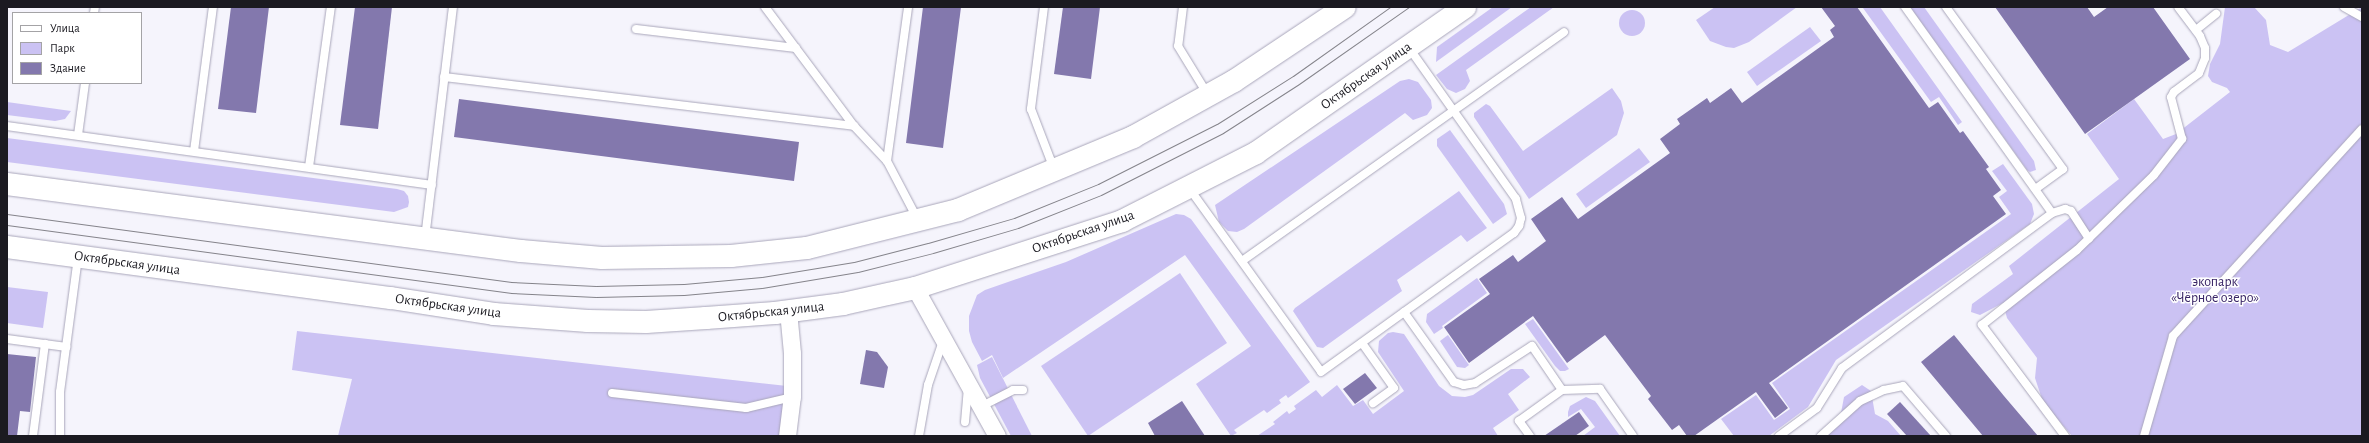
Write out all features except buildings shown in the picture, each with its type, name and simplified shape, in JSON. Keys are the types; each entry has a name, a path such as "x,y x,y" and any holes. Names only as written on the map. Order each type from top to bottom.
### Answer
{"main road":[{"path":"7,184 521,251 602,258 731,256 807,248 958,210 1133,137 1234,82 1345,7"},
{"name":"Октябрьская улица","path":"7,247 494,314 588,321 646,322 788,311 843,304 915,288 1122,221 1256,153 1465,7"}],"street":[{"path":"915,288 998,436"},
{"path":"787,436 792,397 792,353 788,311"}],"lane":[{"path":"194,151 212,7"},
{"path":"309,167 331,7"},
{"path":"425,238 453,7"},
{"path":"765,7 854,126 887,161 918,220"},
{"path":"887,161 908,7"},
{"path":"1044,7 1031,109 1054,170"},
{"path":"1183,7 1178,46 1208,95"},
{"path":"1905,7 2052,213"},
{"path":"1946,7 2063,169 2035,189"},
{"path":"2065,436 1982,325 2089,239 2154,175 2182,139 2171,97 2174,92 2199,73 2205,58 2206,48 2196,30 2178,7"},
{"path":"2344,7 2362,17"},
{"path":"2196,30 2216,14"},
{"path":"636,29 796,48"},
{"path":"1242,261 1453,109 1564,32"},
{"path":"1189,187 1321,372 1514,233 1519,226 1521,218 1516,199 1408,47"},
{"path":"444,77 854,126"},
{"path":"78,135 85,84"},
{"path":"7,126 432,185"},
{"path":"2144,436 2173,336 2362,129"},
{"path":"1779,436 1817,408 1842,368 2052,213 2065,209 2071,211 2089,239"},
{"path":"60,436 60,392 78,256"},
{"path":"1404,312 1454,382 1464,386 1475,383 1532,346 1562,390"},
{"path":"918,436 928,385 944,338"},
{"path":"7,339 66,347"},
{"path":"1362,343 1394,388 1373,403"},
{"path":"33,436 44,344"},
{"path":"965,422 969,383"},
{"path":"1821,436 1860,401 1884,390 1904,386 1946,436"},
{"path":"1530,436 1519,421 1562,390 1600,389 1633,436"},
{"path":"982,406 1013,390 1023,390"},
{"path":"612,394 746,408 792,397"}],"green space":[{"path":"1493,7 1512,7 1436,62 1437,47"},
{"path":"1531,7 1554,7 1466,70 1470,81 1465,89 1456,93 1447,89 1436,75"},
{"path":"1715,7 1797,7 1749,42 1734,48 1726,47 1710,41 1696,20"},
{"path":"1880,7 1962,122 1958,125 1939,97 1931,102 1863,8"},
{"path":"1910,7 1924,7 2034,161 2036,170 2030,172 2027,170"},
{"name":"экопарк «Чёрное озеро»","path":"2225,7 2254,7 2266,20 2270,45 2288,52 2362,7 2362,436 2072,436 2043,402 2035,378 2037,358 2007,318 2003,303 1980,315 1971,312 1972,304 2013,274 2009,266 2119,179 2087,134 2134,99 2163,139 2176,134 2230,92 2227,88 2212,82 2208,76 2210,64 2220,44"},
{"path":"1632,10 1642,13 1645,23 1642,33 1632,36 1622,33 1619,23 1622,13"},
{"path":"1810,27 1821,41 1757,86 1747,72"},
{"path":"1409,79 1418,82 1431,100 1432,108 1427,115 1413,120 1405,113 1244,229 1237,232 1228,231 1219,222 1215,205 1400,81"},
{"path":"1612,88 1621,101 1624,113 1617,135 1529,199 1474,117 1474,113 1486,104 1490,106 1523,151"},
{"path":"7,102 71,111 65,119 55,121 7,115"},
{"path":"1450,130 1504,204 1507,214 1493,224 1437,146 1437,139"},
{"path":"7,138 397,189 404,191 408,196 409,202 408,207 394,212 7,162"},
{"path":"1639,148 1650,162 1586,208 1576,194"},
{"path":"2003,164 2032,204 2034,214 2030,224 1836,360 1808,407 1769,436 1734,436 1721,419 1756,395 1774,420 1790,409 1772,383 2011,214 1999,197 2007,191 1992,171"},
{"path":"1459,191 1487,228 1467,242 1461,235 1397,280 1402,291 1323,348 1317,347 1293,311 1295,308"},
{"path":"1176,214 1184,215 1191,219 1310,382 1288,398 1286,395 1279,400 1281,403 1267,413 1264,410 1234,430 1237,433 1231,436 1196,384 1251,346 1185,255 1003,378 992,355 982,361 972,342 969,331 969,316 977,295 985,290 1066,262"},
{"path":"1180,273 1227,343 1088,436 1041,366"},
{"path":"1477,278 1487,293 1442,326 1443,328 1434,334 1426,322 1427,314"},
{"path":"7,287 48,292 43,328 7,323"},
{"path":"1533,319 1569,369 1560,371 1555,366 1525,324"},
{"path":"297,331 787,386 784,436 338,436 352,379 292,370"},
{"path":"1393,332 1404,334 1439,386 1452,396 1465,397 1473,395 1511,369 1523,369 1530,377 1508,394 1519,410 1493,428 1498,436 1257,436 1275,424 1273,422 1287,411 1289,414 1296,409 1294,406 1316,390 1322,397 1337,385 1353,406 1363,400 1373,414 1404,391 1378,352 1379,341 1388,333"},
{"path":"1448,335 1469,365 1465,368 1457,367 1440,341"},
{"path":"992,357 1032,436 1011,436 980,378 977,365"},
{"path":"1862,385 1871,391 1875,414 1888,421 1901,436 1826,436 1841,413 1844,397"},
{"path":"1586,397 1595,401 1620,436 1583,436 1595,427 1581,409 1568,417 1568,412 1570,406"}],"tram line":[{"path":"7,214 511,282 596,286 684,284 762,277 854,262 928,243 1014,218 1098,184 1217,124 1293,76 1390,7"},
{"path":"7,225 511,293 596,297 684,295 762,288 858,272 933,253 1018,228 1101,195 1223,133 1299,84 1409,7"}]}
